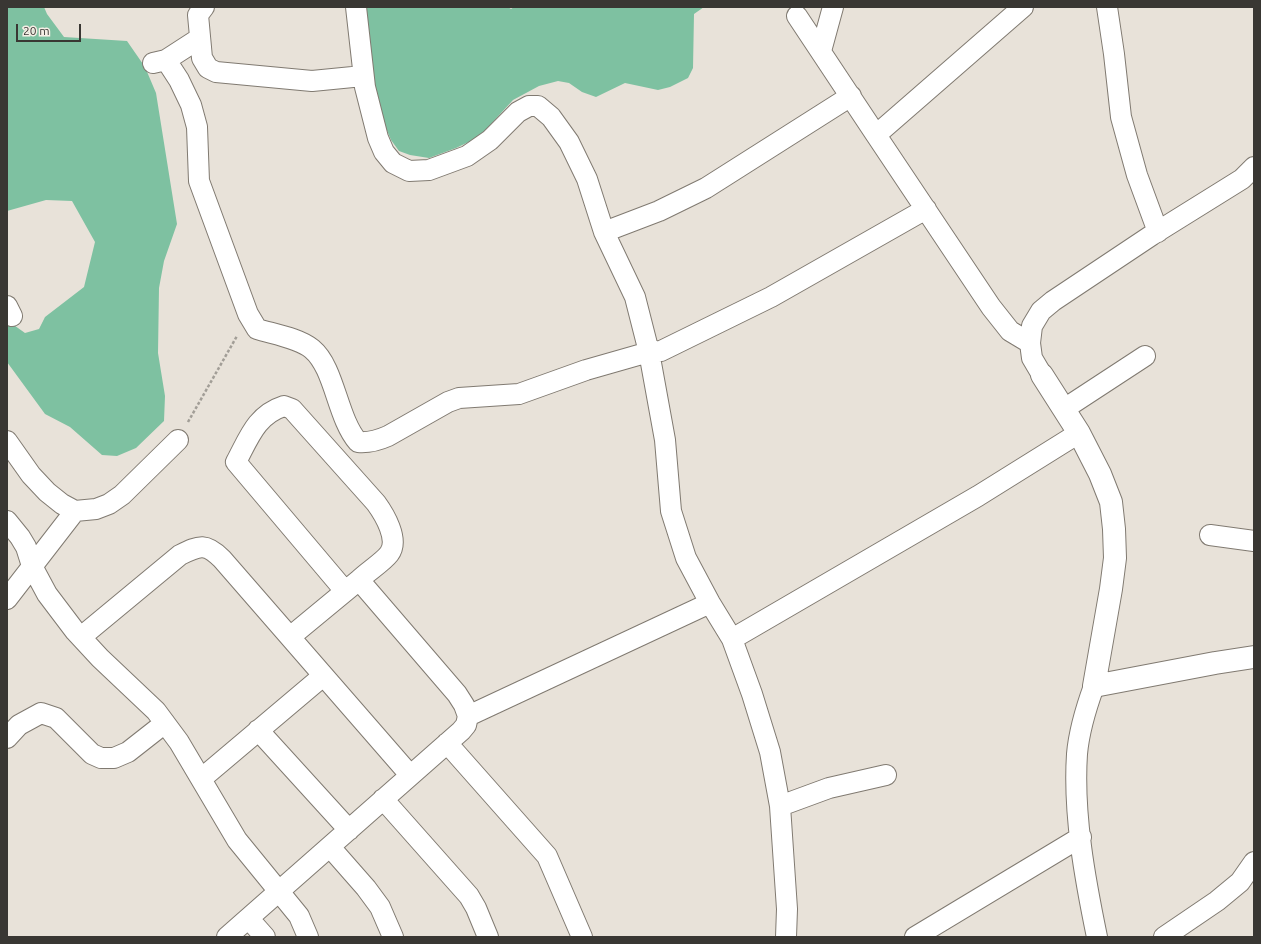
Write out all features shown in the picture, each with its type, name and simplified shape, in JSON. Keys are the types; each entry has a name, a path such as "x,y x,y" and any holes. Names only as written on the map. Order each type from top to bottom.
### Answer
{"street":[{"path":"204,7 198,15 202,58 208,68 223,74 312,81 363,76"},
{"path":"356,7 365,88 378,138 384,152 393,163 409,171 429,170 467,156 490,140 518,112 529,106 538,106 551,118 569,142 587,179 604,232 635,297 649,352 665,440 671,511 686,558 710,603 732,639 752,694 770,752 780,806 787,909 786,937"},
{"path":"821,51 833,7"},
{"path":"876,135 1024,7"},
{"path":"1107,7 1121,117 1137,175 1158,232"},
{"path":"797,16 991,307 1010,331 1030,343"},
{"path":"200,38 160,61 179,80 191,104 197,127 199,181 248,314 257,329 302,342 312,349 320,358 347,426 352,436 358,442 364,443 388,436 448,402 459,398 519,394 586,370 649,352 661,351 771,297 926,209"},
{"path":"604,232 659,211 706,188 850,96"},
{"path":"1097,937 1087,888 1081,837 1078,808 1077,754 1086,709 1094,686 1111,589 1115,558 1114,529 1111,502 1103,481 1079,432 1032,358 1030,343 1032,326 1041,311 1053,301 1242,179 1254,167"},
{"path":"1064,409 1145,356"},
{"path":"227,937 280,892 447,743 466,725 468,716 464,704 457,694 352,585 236,462 258,422 273,409 284,406 292,409 376,503 386,516 394,544 390,553 352,585 290,637"},
{"path":"732,639 978,496 1079,432"},
{"path":"7,441 30,475 62,504 75,511 96,509 109,504 122,495 178,440"},
{"path":"7,599 75,511"},
{"path":"7,521 26,547 32,566 47,594 81,637 100,658 156,711 179,742 237,840 299,916 308,937"},
{"path":"1210,534 1254,541"},
{"path":"81,637 180,555 203,547 213,550 410,775"},
{"path":"468,716 710,603"},
{"path":"1094,686 1215,662 1254,657"},
{"path":"201,779 323,676"},
{"path":"7,738 19,725 41,713 56,718 92,754 101,758 114,758 128,752 165,723"},
{"path":"258,730 349,830"},
{"path":"447,743 547,856 582,937"},
{"path":"780,806 829,788 886,775"},
{"path":"383,799 469,896 476,908 488,937"},
{"path":"915,937 1081,837"},
{"path":"330,847 366,888 380,907 393,937"},
{"path":"1164,937 1184,931 1240,882 1254,862"},
{"path":"248,919 265,937"}],"path":[{"path":"178,440 248,314"}],"green space":[{"path":"7,7 44,7 47,14 64,37 127,41 145,67 156,93 177,224 164,261 159,288 158,353 165,396 164,421 136,448 117,456 102,455 70,427 45,414 7,362 7,315 11,323 25,333 39,329 45,317 84,287 95,242 72,201 46,200 7,211"},
{"path":"365,7 508,7 511,9 514,7 704,7 694,14 693,68 688,78 670,87 658,90 625,83 596,97 582,92 569,83 558,81 539,86 513,100 479,137 456,148 429,158 410,155 399,151 391,140 376,104"}]}
